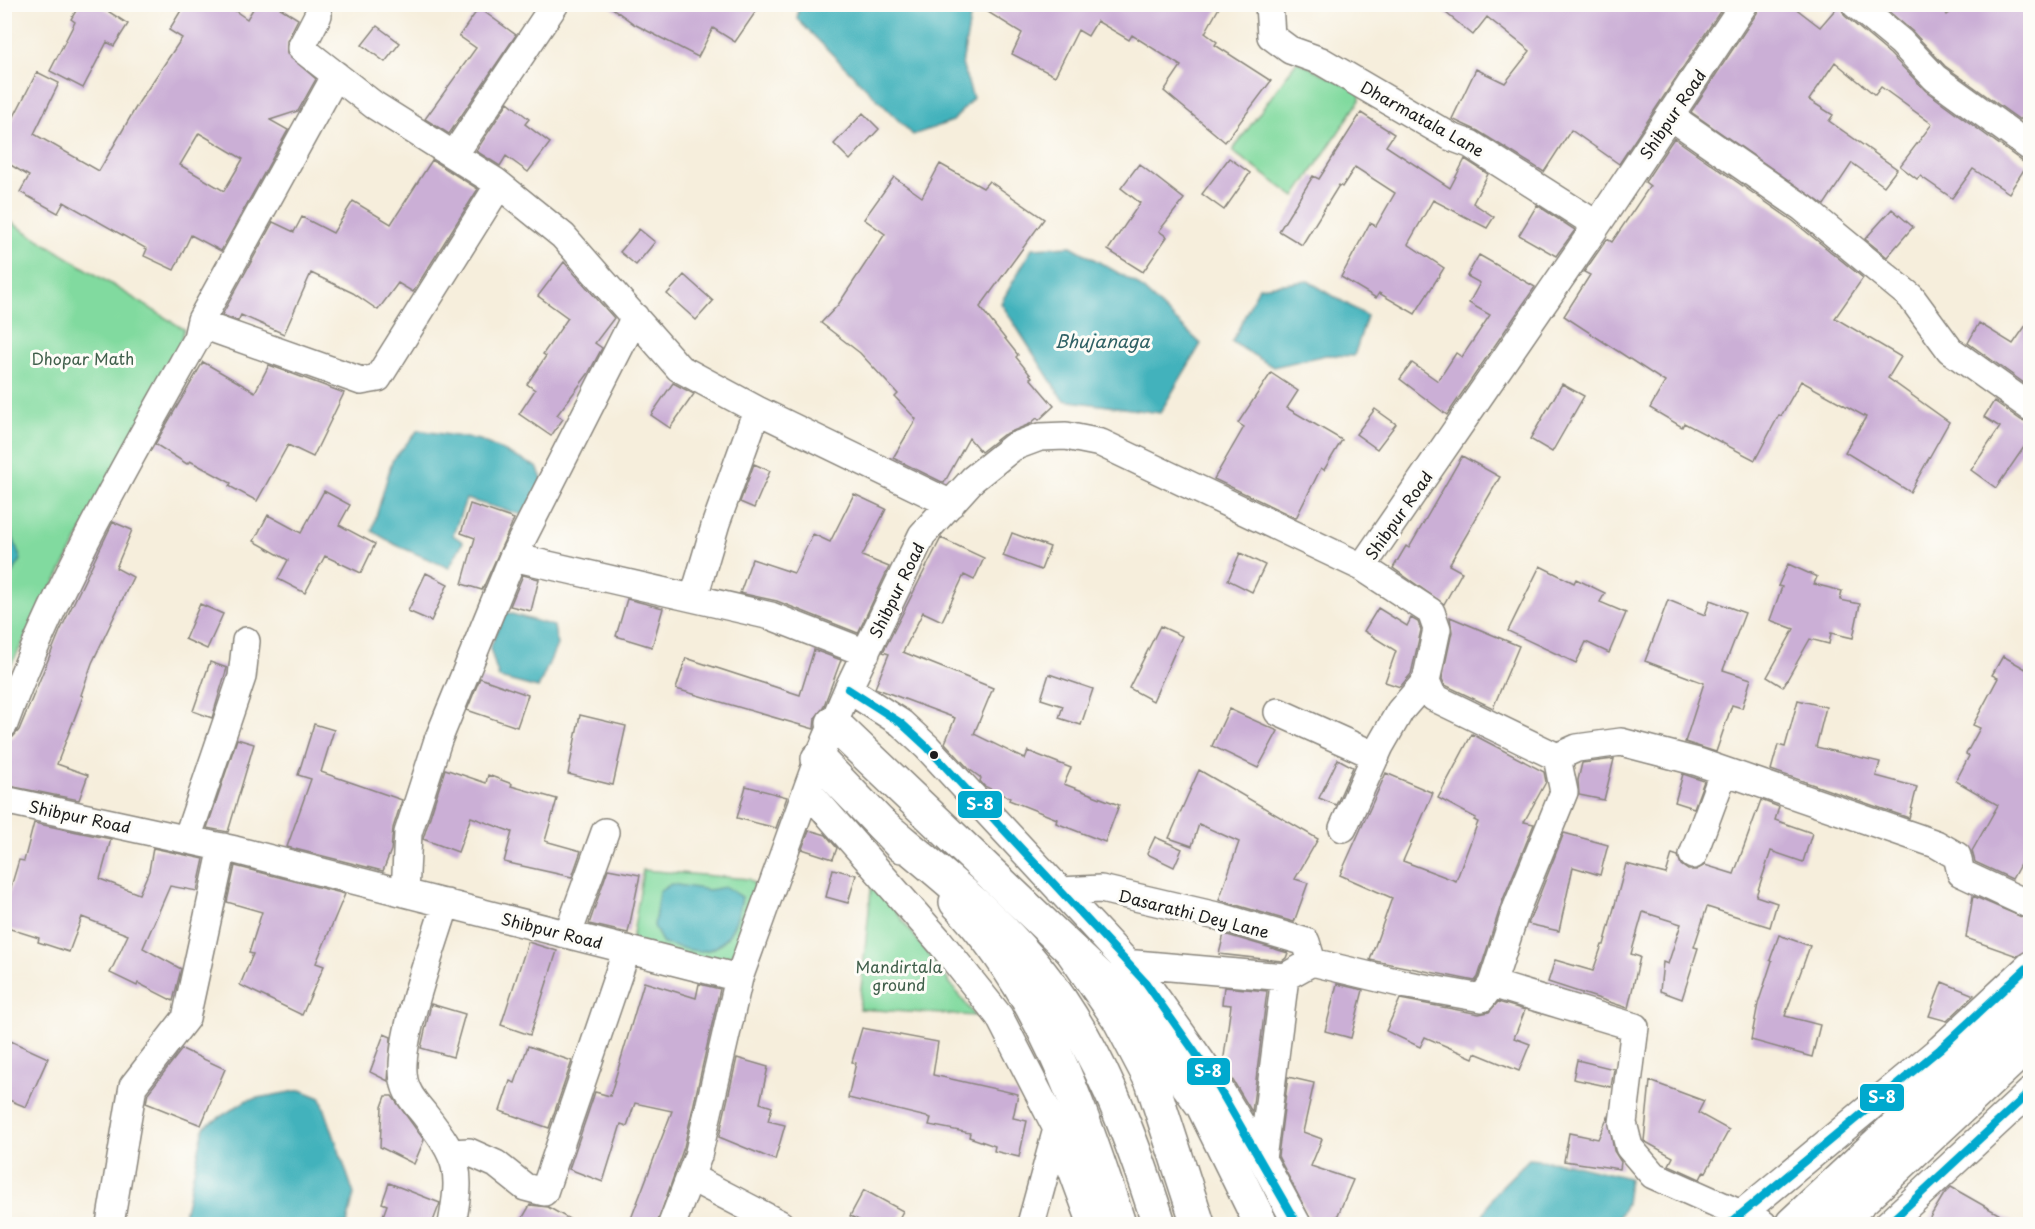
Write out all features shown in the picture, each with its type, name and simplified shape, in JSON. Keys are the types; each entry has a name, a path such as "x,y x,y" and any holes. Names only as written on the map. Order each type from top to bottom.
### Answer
{"main road":[{"path":"833,723 1131,1007 1179,1070 1203,1107 1261,1224"},
{"path":"818,759 882,825 989,916 1028,977 1080,1033 1130,1134 1160,1224"},
{"path":"1072,951 1119,1019 1152,1082 1198,1224"},
{"path":"1028,977 1087,1129 1119,1224"},
{"path":"1792,1224 2031,1001"},
{"path":"1836,1224 2031,1043"},
{"path":"1779,1224 1851,1169"}],"street":[{"path":"454,155 555,4"},
{"name":"Dharmatala Lane","path":"1269,4 1271,36 1290,50 1321,61 1451,137 1470,144 1597,225"},
{"name":"Shibpur Road","path":"4,800 223,847 739,978 818,759 848,689 922,535 973,478 1013,447 1040,438 1066,436 1101,443 1362,567 1597,225 1744,4"},
{"path":"1855,4 1901,42 1935,78 2031,147"},
{"path":"318,15 301,48 374,105 499,185 563,236 679,368 757,410 951,504"},
{"path":"4,724 27,662 76,557 197,338 201,324 336,75"},
{"path":"1670,116 1803,208 1911,297 1950,350 2031,407"},
{"path":"201,324 361,381 378,378 499,185"},
{"path":"405,893 408,833 438,740 513,557 635,317"},
{"path":"694,597 716,523 757,410"},
{"path":"513,557 771,616 866,653"},
{"path":"1343,828 1376,756 1400,711 1426,681 1437,629 1431,612 1362,567"},
{"path":"187,839 242,677 246,641"},
{"path":"1426,681 1433,697 1557,757"},
{"path":"848,689 901,723 927,747 1124,963 1146,983 1214,1078 1297,1224"},
{"path":"1278,712 1376,756"},
{"path":"1557,757 1577,747 1621,741 1724,771 1936,844 1957,856 1961,873 2031,906"},
{"path":"1124,963 1285,977 1312,962 1408,985 1482,998 1492,984 1517,907 1564,792 1557,757"},
{"path":"1693,855 1724,771"},
{"path":"807,790 940,942 999,1016 1057,1130 1092,1224"},
{"path":"568,934 605,832"},
{"path":"110,1224 133,1086 186,1018 223,847"},
{"name":"Dasarathi Dey Lane","path":"1060,891 1101,890 1221,917 1306,942 1312,962"},
{"path":"446,903 402,1050 404,1080 409,1095 456,1162 456,1199 452,1224"},
{"path":"451,1153 469,1152 514,1176 525,1187 544,1192 627,949"},
{"path":"1492,984 1635,1027 1623,1124 1629,1147 1653,1176 1744,1221 1940,1049 2031,965"},
{"path":"1262,1159 1285,977"},
{"path":"672,1224 698,1156 739,978"},
{"path":"1888,1224 2031,1092"},
{"path":"1031,1224 1057,1130"},
{"path":"690,1177 780,1224"}],"green space":[{"path":"1297,61 1360,92 1360,100 1295,197 1232,151"},
{"name":"Dhopar Math","path":"4,218 184,329 179,349 10,667 5,668"},
{"path":"643,870 749,879 763,892 738,950 715,968 631,947"},
{"name":"Mandirtala ground","path":"872,880 975,1016 859,1009"}],"water":[{"path":"799,5 967,5 972,8 962,64 973,98 953,121 913,135 797,19"},
{"name":"Bhujanaga","path":"1071,246 1136,283 1201,344 1160,413 1063,400 1001,303 1032,248"},
{"path":"1308,281 1367,316 1354,356 1326,355 1273,367 1232,342 1259,287"},
{"path":"418,430 480,440 537,467 544,483 522,515 466,499 453,535 463,542 449,568 396,545 372,531 392,461"},
{"path":"5,515 21,560 5,584"},
{"path":"505,612 554,626 557,645 538,688 499,678 490,648"},
{"path":"671,884 709,890 726,887 742,897 735,924 725,940 711,949 701,951 663,944 654,926 659,892"},
{"path":"301,1090 321,1098 354,1194 347,1224 182,1224 204,1127 247,1100"},
{"path":"1529,1159 1567,1163 1629,1178 1626,1204 1615,1224 1478,1224 1495,1193"}],"building":[{"path":"80,4 97,4 128,24 114,46 107,42 83,88 50,71 75,22 71,19"},
{"path":"185,4 225,4 247,19 256,4 274,4 298,19 287,41 287,54 316,79 298,111 270,120 288,130 221,251 191,235 174,270 144,256 147,249 64,202 58,213 20,192 29,176 4,161 4,136 37,72 59,83 34,134 99,171 139,102 182,38 169,30","holes":["199,133 243,159 224,191 180,165"]},
{"path":"607,4 761,4 735,42 713,28 698,57 634,24"},
{"path":"975,4 1221,4 1205,33 1217,42 1215,45 1271,81 1225,142 1164,91 1181,66 1132,35 1129,40 1097,21 1088,36 1078,30 1055,76 1012,54 1022,33"},
{"path":"1435,4 1725,4 1619,164 1571,130 1544,172 1478,131 1452,119 1476,69 1505,83 1530,51 1487,17 1473,35"},
{"path":"1760,4 1790,4 1820,27 1840,4 1845,16 1890,54 1926,91 2027,165 2009,193 1973,169 1952,198 1920,176 1917,179 1900,166 1932,124 1881,87 1875,95 1835,62 1809,100 1833,115 1829,121 1897,169 1884,186 1852,163 1824,205 1691,112 1757,13"},
{"path":"1880,4 1941,4 1947,15 1962,4 2031,4 2031,106 2020,120 1945,66 1912,31"},
{"path":"479,8 516,35 449,134 425,119 476,48 459,36"},
{"path":"377,26 400,43 385,62 362,45"},
{"path":"508,102 529,119 525,124 550,143 528,172 506,156 500,166 476,151"},
{"path":"863,113 879,129 850,160 834,144"},
{"path":"1361,113 1394,134 1386,146 1450,188 1465,159 1488,174 1473,203 1494,217 1487,228 1433,200 1408,244 1444,268 1415,314 1379,293 1376,298 1341,277 1370,223 1376,226 1395,193 1355,167 1342,187 1339,185 1302,245 1279,231 1313,176 1319,179"},
{"path":"1674,138 1793,221 1863,278 1835,318 1901,357 1888,378 1949,422 1910,492 1845,452 1866,417 1801,381 1781,416 1779,415 1755,460 1684,423 1682,427 1650,408 1665,382 1564,316 1590,275 1584,272 1607,239 1612,242 1650,186 1645,182"},
{"path":"1229,158 1250,173 1224,210 1202,194"},
{"path":"432,160 478,189 413,292 398,283 378,310 353,293 311,273 284,334 241,315 238,321 222,315 273,222 294,232 302,217 333,233 353,201 391,224"},
{"path":"940,164 983,188 989,181 1044,219 980,307 1018,355 1016,357 1032,377 1030,378 1054,406 1039,420 1037,418 1030,424 1003,435 981,452 969,438 944,483 893,458 916,419 895,397 898,394 860,353 821,323 838,305 885,234 864,219 894,177 922,197"},
{"path":"1139,164 1184,199 1159,231 1167,237 1143,272 1108,250 1140,203 1121,188"},
{"path":"1537,205 1575,230 1556,256 1519,235"},
{"path":"1892,209 1913,227 1887,257 1865,239"},
{"path":"639,229 655,242 636,265 620,252"},
{"path":"1479,255 1535,287 1447,415 1400,379 1412,363 1438,381 1456,353 1462,357 1490,315 1469,303 1480,283 1467,276"},
{"path":"564,262 614,318 595,343 602,348 588,374 557,415 563,419 551,436 519,414 535,390 527,384 546,356 543,354 568,318 538,296"},
{"path":"684,275 713,301 696,320 667,294"},
{"path":"2031,318 2031,388 1968,343 1979,323 2013,344"},
{"path":"203,362 255,392 269,365 344,393 313,457 288,445 257,501 229,486 231,483 190,461 187,464 155,444"},
{"path":"1271,373 1298,391 1287,408 1342,440 1324,470 1321,468 1296,518 1214,479 1244,427 1238,423"},
{"path":"673,383 694,394 670,428 651,415"},
{"path":"1562,384 1584,396 1552,452 1530,439"},
{"path":"1994,401 2021,420 2031,422 2031,437 1996,488 1971,470 2000,427 1984,417"},
{"path":"1375,409 1396,424 1377,449 1356,434"},
{"path":"1462,456 1500,477 1449,565 1462,572 1444,604 1393,568 1406,546 1409,548"},
{"path":"754,464 770,471 754,508 740,502"},
{"path":"324,491 350,505 339,525 375,544 361,573 325,556 305,593 278,579 288,560 254,541 268,515 301,533"},
{"path":"854,494 886,509 862,556 889,567 858,633 777,601 740,593 752,559 794,573 813,534 830,542"},
{"path":"470,504 514,519 482,590 462,584 475,538 461,533"},
{"path":"113,522 132,530 116,568 133,577 92,663 81,695 83,696 57,764 88,775 79,800 4,785 4,739 13,737 19,730 60,631"},
{"path":"1012,533 1050,547 1041,570 1003,556"},
{"path":"941,538 984,558 974,580 964,575 942,621 923,612 903,652 993,688 974,734 1025,759 1028,751 1071,768 1064,784 1119,805 1105,842 1056,823 1057,819 1009,800 1010,798 984,786 980,781 981,778 969,769 945,743 955,718 875,688 889,654 883,652"},
{"path":"1240,553 1265,565 1252,592 1228,580"},
{"path":"1788,564 1817,577 1814,584 1842,591 1840,600 1860,604 1853,638 1831,633 1829,644 1810,639 1783,687 1767,677 1794,629 1770,620 1782,587 1778,586"},
{"path":"1540,566 1574,583 1576,579 1605,593 1600,602 1626,613 1609,653 1586,642 1576,663 1508,631"},
{"path":"426,573 448,584 431,621 408,611"},
{"path":"523,575 539,579 531,611 510,606"},
{"path":"627,599 663,608 652,647 616,636"},
{"path":"1668,600 1705,615 1710,600 1745,613 1723,670 1751,679 1742,708 1732,705 1716,752 1685,742 1704,683 1645,661"},
{"path":"200,604 223,614 207,649 185,639"},
{"path":"1378,608 1407,626 1411,618 1418,622 1421,630 1411,674 1400,687 1385,682 1396,651 1364,631"},
{"path":"1450,617 1519,646 1493,708 1445,685 1442,679 1452,632"},
{"path":"1160,626 1182,636 1153,701 1129,688"},
{"path":"814,650 841,660 823,708 815,718 814,729 676,689 686,658 800,695"},
{"path":"2003,656 2031,672 2031,866 2022,861 2012,879 1975,862 1972,851 1998,805 1956,781 1969,756 1966,754 1980,728 1973,725 1998,678 1992,675"},
{"path":"210,662 227,668 212,718 193,711"},
{"path":"1049,674 1093,689 1081,725 1059,718 1063,706 1041,699"},
{"path":"480,678 528,695 517,727 467,710"},
{"path":"1798,700 1826,707 1816,747 1880,762 1876,776 1917,787 1909,818 1771,770 1778,745 1785,747"},
{"path":"1229,709 1278,731 1258,768 1212,746"},
{"path":"580,715 626,726 613,785 568,774"},
{"path":"314,724 334,730 321,772 402,800 393,828 391,850 383,871 287,847 311,779 298,775"},
{"path":"1472,734 1544,772 1546,782 1524,822 1534,824 1502,902 1478,977 1475,981 1370,960 1392,898 1340,875 1386,773 1433,793 1403,861 1456,881 1478,822 1474,820 1476,818 1438,798"},
{"path":"237,739 254,744 228,832 207,828"},
{"path":"1338,759 1353,767 1336,805 1319,798"},
{"path":"1614,759 1604,800 1579,795 1578,780 1582,763"},
{"path":"445,769 486,783 488,775 512,784 511,786 557,799 545,841 581,851 572,877 504,862 512,832 471,817 458,852 423,839"},
{"path":"1199,770 1318,839 1295,879 1308,883 1294,922 1219,900 1239,842 1199,824 1192,846 1169,838"},
{"path":"1683,774 1704,781 1694,808 1675,802"},
{"path":"746,786 787,797 776,828 737,818"},
{"path":"1761,800 1779,807 1775,820 1812,833 1803,862 1771,851 1756,896 1777,903 1770,927 1707,907 1694,947 1698,948 1682,999 1660,991 1663,962 1668,964 1681,924 1643,912 1631,954 1640,957 1628,1008 1548,982 1555,960 1593,971 1602,945 1604,945 1626,864 1666,874 1672,854 1678,856 1681,865 1688,870 1696,870 1705,865 1734,874"},
{"path":"34,823 111,839 100,879 139,894 149,871 153,848 204,859 197,891 170,886 143,948 181,969 173,1001 138,983 137,986 110,973 128,935 82,917 69,952 38,942 39,938 4,927 4,910 19,860 24,861"},
{"path":"809,830 826,835 837,848 833,859 802,849"},
{"path":"1564,833 1608,845 1600,875 1573,867 1559,931 1528,924"},
{"path":"1155,837 1182,849 1174,867 1147,854"},
{"path":"235,866 345,894 316,963 324,966 302,1015 240,985 253,954 249,953 262,912 227,902"},
{"path":"608,869 640,875 628,933 589,924"},
{"path":"833,869 856,875 848,903 826,897"},
{"path":"1973,896 2031,921 2031,950 2017,956 1966,938"},
{"path":"1224,934 1288,953 1282,961 1219,954"},
{"path":"1779,935 1810,946 1785,1016 1820,1025 1812,1057 1751,1040 1758,1004"},
{"path":"528,942 557,951 530,1035 501,1025"},
{"path":"644,982 696,998 699,984 720,989 684,1147 657,1224 629,1224 672,1111 635,1103 627,1126 621,1124 603,1182 569,1169 595,1092 610,1096"},
{"path":"1942,982 1974,995 1947,1021 1929,1016"},
{"path":"1337,984 1363,990 1351,1038 1325,1031"},
{"path":"1224,987 1267,991 1252,1112 1223,1064 1231,1005 1222,1004"},
{"path":"1400,999 1479,1014 1489,1012 1498,1002 1525,1010 1514,1038 1530,1044 1519,1071 1475,1053 1473,1058 1425,1037 1420,1047 1386,1031"},
{"path":"431,1004 465,1014 453,1057 421,1048"},
{"path":"862,1028 938,1042 933,1075 1018,1094 1013,1118 1027,1121 1019,1157 994,1151 995,1146 969,1137 970,1133 929,1125 931,1118 848,1098 856,1063 852,1062"},
{"path":"384,1034 391,1037 388,1081 370,1072"},
{"path":"4,1038 48,1058 26,1107 4,1098"},
{"path":"528,1046 572,1061 549,1128 500,1111 510,1081 515,1083"},
{"path":"182,1049 225,1069 201,1125 146,1103 148,1093"},
{"path":"737,1058 768,1067 760,1103 772,1107 768,1121 785,1125 775,1160 719,1137"},
{"path":"1577,1060 1614,1069 1611,1087 1573,1079"},
{"path":"1288,1077 1314,1083 1303,1132 1322,1139 1311,1166 1353,1180 1334,1224 1313,1224 1278,1156"},
{"path":"1650,1081 1704,1101 1698,1113 1729,1130 1700,1179 1669,1165 1673,1157 1644,1141"},
{"path":"386,1096 392,1096 424,1140 414,1164 380,1147 382,1107"},
{"path":"1608,1117 1614,1151 1621,1162 1620,1169 1564,1161 1569,1133 1598,1139"},
{"path":"389,1183 440,1203 432,1224 380,1224 387,1205 382,1203"},
{"path":"1951,1187 2016,1224 1926,1224 1944,1194"},
{"path":"864,1190 903,1211 896,1224 867,1224 850,1216"},
{"path":"530,1205 548,1207 578,1224 519,1224"}],"transit line":[{"name":"S-8","path":"848,689 901,723 927,747 1146,983 1213,1078 1297,1224"},
{"name":"S-8","path":"1729,1224 1940,1049 2030,965"},
{"name":"S-8","path":"1888,1224 2030,1092"}]}
